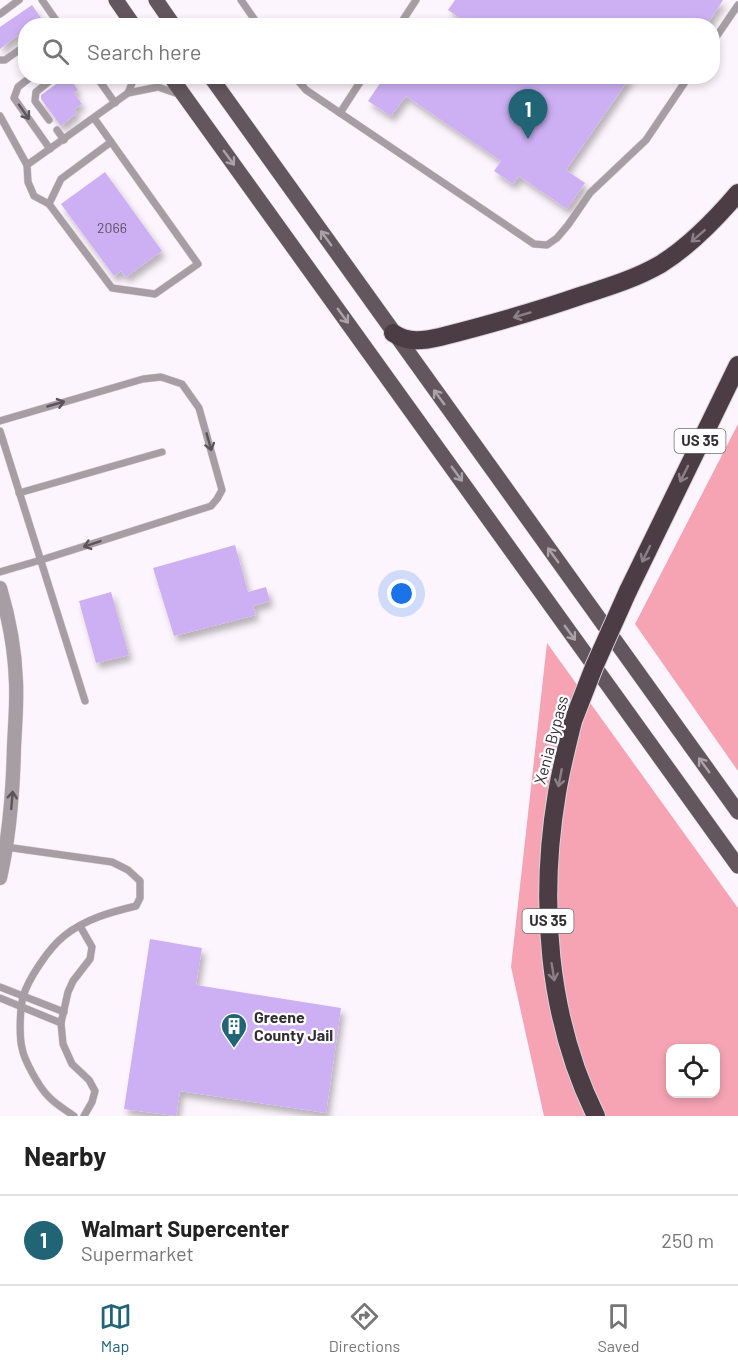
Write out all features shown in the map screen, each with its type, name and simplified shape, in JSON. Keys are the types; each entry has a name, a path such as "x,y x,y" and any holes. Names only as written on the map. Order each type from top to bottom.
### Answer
{"highway":[{"path":"393,333 409,340 423,341 557,304 636,277 661,264 686,246 716,220 738,193"},
{"name":"Xenia Bypass","path":"596,1116 582,1083 563,1022 554,979 549,936 548,892 551,838 561,770 573,721 594,667 628,591 738,365"}],"main road":[{"path":"116,0 128,18"},
{"path":"156,0 168,18"},
{"path":"176,84 738,866"},
{"path":"215,84 738,812"}],"street":[{"path":"0,588 8,618 16,682 13,794 0,878"}],"lane":[{"path":"0,14 19,0"},
{"path":"42,0 53,18"},
{"path":"242,0 254,18"},
{"path":"404,18 416,0"},
{"path":"720,31 738,5"},
{"path":"0,60 5,60 18,51"},
{"path":"22,84 18,87 14,98 50,149"},
{"path":"46,84 36,92 35,101 50,120"},
{"path":"101,84 114,103"},
{"path":"128,93 132,84"},
{"path":"301,84 306,90 534,244 547,245 557,238 568,225 590,193 646,140 684,84"},
{"path":"340,113 359,84"},
{"path":"27,165 128,93 158,87 184,96"},
{"path":"0,116 27,165 28,182 34,196 49,204 112,288 155,294 198,264 94,118"},
{"path":"57,130 64,140"},
{"path":"49,204 61,179 111,142"},
{"path":"0,421 143,379 161,377 182,384 199,408 222,490 211,506 0,572"},
{"path":"0,431 85,701"},
{"path":"20,493 162,452"},
{"path":"4,847 112,862 128,870 140,881 140,898 136,906 106,914 63,937 48,952 23,996 22,1048 31,1070 48,1096 74,1116"},
{"path":"80,926 92,947 90,959 73,981 68,992 61,1023 63,1044 72,1064 89,1080 95,1091 84,1116"},
{"path":"0,987 64,1012"},
{"path":"0,998 61,1023"}],"shaded area":[{"path":"738,424 738,771 635,624"},
{"path":"547,643 738,908 738,1116 544,1116 511,967"}],"building":[{"path":"455,0 723,0 711,18 460,18 448,10"},
{"path":"32,5 41,18 18,18 18,35 0,49 0,27"},
{"path":"56,84 74,84 78,90 74,93 82,104 74,109 77,113 61,126 41,99 41,95"},
{"path":"380,84 625,84 566,170 585,183 567,209 519,176 513,184 494,171 501,161 406,96 391,116 368,101"},
{"path":"105,172 162,251 126,277 121,271 114,276 61,204"},
{"path":"235,545 248,592 266,587 270,601 253,606 256,615 174,636 153,568"},
{"path":"111,592 129,655 96,663 79,601"},
{"name":"Greene County Jail","path":"150,939 202,948 196,985 341,1008 326,1113 180,1091 176,1116 124,1109"}],"place":[{"name":"Walmart Supercenter","path":"528,139"},
{"name":"Greene County Jail","path":"234,1049"}]}
